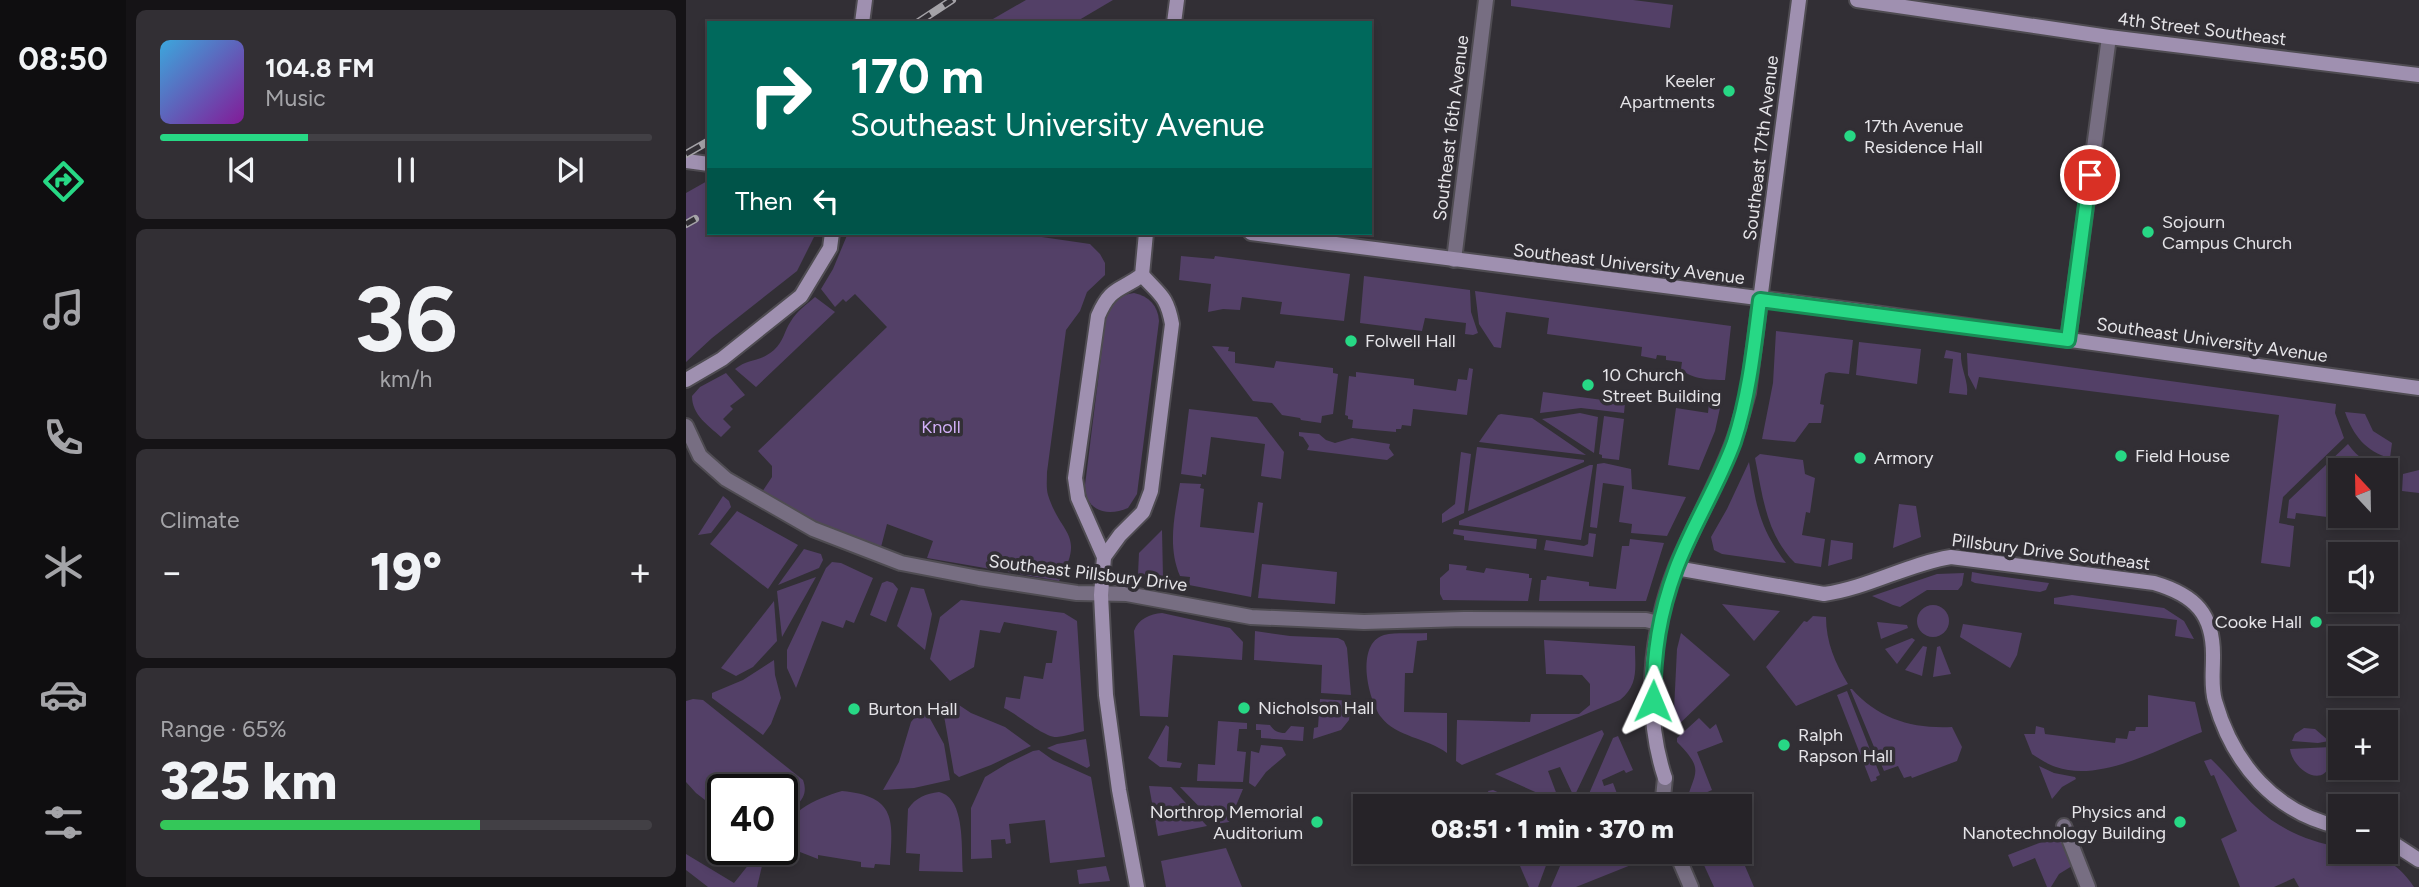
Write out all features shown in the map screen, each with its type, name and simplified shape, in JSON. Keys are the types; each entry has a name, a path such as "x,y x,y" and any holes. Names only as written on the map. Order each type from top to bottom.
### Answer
{"street":[{"path":"1174,21 1177,0"},
{"name":"Southeast 16th Avenue","path":"1454,260 1486,0"},
{"name":"Southeast 17th Avenue","path":"1663,794 1665,778 1657,753 1653,701 1658,623 1676,568 1733,443 1748,393 1799,0"},
{"name":"4th Street Southeast","path":"1857,0 2109,37 2419,75"},
{"path":"2068,340 2109,37"},
{"path":"686,161 707,164"},
{"path":"686,380 722,359 801,296 830,247 832,235"},
{"path":"1142,275 1146,235"},
{"name":"Southeast University Avenue","path":"1266,235 2419,388"},
{"path":"1104,557 1143,512 1151,491 1172,324 1169,305 1142,275"},
{"path":"1136,887 1106,695 1101,594 1104,557 1078,498 1075,478 1098,316 1105,299 1117,288 1142,275"},
{"name":"Southeast Pillsbury Drive","path":"686,426 700,456 726,479 813,530 901,563 992,580 1101,594 1126,594 1251,617 1364,622 1464,618 1646,620 1658,623"},
{"name":"Pillsbury Drive Southeast","path":"1676,568 1824,594 1847,591 1925,562 1951,557 2154,583 2169,588 2188,596 2200,607 2207,620 2213,639 2212,680 2215,701 2231,740 2249,773 2281,802 2328,825"},
{"path":"2064,826 2088,887"},
{"path":"2398,846 2419,860"},
{"path":"1681,864 1691,887"}],"green space":[{"path":"1026,0 1113,0 1077,21 989,21"},
{"path":"1511,0 1633,0 1673,5 1670,28 1511,6"},
{"path":"707,181 707,235 815,235 797,271 686,362 686,193"},
{"name":"Knoll","path":"847,235 1028,235 1090,244 1100,254 1105,263 1105,275 1087,292 1080,311 1066,330 1047,472 1048,495 1071,544 1067,565 1059,581 927,558 933,541 887,524 881,547 809,519 762,492 772,477 772,466 758,451 887,327 855,294 846,302 843,299 835,307 821,289"},
{"path":"1181,256 1214,259 1215,256 1350,274 1344,321 1280,314 1282,302 1242,297 1240,310 1208,312 1211,284 1179,280"},
{"path":"1364,276 1470,290 1471,312 1478,333 1465,334 1466,323 1425,318 1422,331 1360,323"},
{"path":"1475,291 1731,326 1725,380 1690,375 1681,369 1682,362 1666,360 1666,356 1657,355 1656,359 1641,356 1642,347 1547,334 1549,318 1506,312 1501,348 1494,347 1479,324"},
{"path":"1134,293 1152,302 1159,321 1137,494 1128,508 1105,512 1089,501 1085,485 1106,316 1116,300"},
{"path":"815,297 835,312 756,387 735,369 774,350 793,318"},
{"path":"1776,331 1853,340 1849,374 1825,374 1820,404 1824,405 1821,423 1809,423 1795,442 1762,439 1773,383"},
{"path":"1859,342 1921,349 1917,384 1856,375"},
{"path":"1212,346 1229,347 1228,351 1235,352 1235,363 1274,368 1276,361 1333,368 1333,373 1338,374 1333,414 1322,416 1321,423 1301,420 1282,415 1272,403 1253,401"},
{"path":"1946,350 1961,353 1967,395 1949,393 1953,359 1944,358"},
{"path":"1967,353 2336,404 2335,413 2344,438 2283,497 2279,523 2294,526 2290,567 2261,563 2279,415 1979,377 1976,390 1968,375"},
{"path":"1469,368 1473,369 1467,415 1413,409 1411,426 1402,425 1396,432 1352,428 1353,420 1345,415 1349,376 1356,377 1356,372 1414,379 1414,385 1456,391 1458,379 1467,380"},
{"path":"726,373 745,395 730,406 733,409 723,419 731,427 721,437 698,414 692,396 700,387"},
{"path":"1543,392 1625,403 1624,413 1581,408 1540,413"},
{"path":"1710,393 1723,394 1715,431 1699,470 1668,465 1676,408 1708,413"},
{"path":"1189,409 1257,417 1284,452 1281,479 1261,476 1265,444 1211,437 1206,475 1202,474 1202,477 1181,474"},
{"path":"2345,412 2365,414 2373,431 2392,443 2390,458 2367,447 2352,428"},
{"path":"1580,413 1598,417 1594,453 1542,419"},
{"path":"1501,414 1532,418 1586,455 1479,442"},
{"path":"1604,416 1624,419 1619,460 1602,458 1599,454"},
{"path":"1299,432 1319,434 1335,443 1352,438 1390,444 1389,448 1394,455 1387,460 1307,450 1309,446 1303,437 1299,436"},
{"path":"2348,444 2362,458 2333,458"},
{"path":"1477,447 1584,460 1584,462 1468,511"},
{"path":"1461,452 1471,454 1464,513 1442,523 1442,514 1455,504"},
{"path":"1760,454 1803,460 1805,474 1815,478 1810,513 1806,512 1802,535 1825,539 1821,567 1795,563 1778,540 1767,514 1761,487 1755,458"},
{"path":"1749,462 1764,527 1786,563 1722,554 1714,550 1711,537"},
{"path":"2328,463 2328,517 2296,513 2295,519 2287,518 2289,500"},
{"path":"1597,464 1631,469 1632,489 1686,497 1667,536 1631,533 1632,524 1619,522 1624,486 1603,483 1597,528 1590,527"},
{"path":"1593,465 1581,540 1459,525 1459,521"},
{"path":"2419,470 2419,493 2402,491 2403,474"},
{"path":"1180,483 1201,484 1200,488 1204,489 1200,527 1254,533 1258,502 1263,503 1251,597 1189,585 1190,577 1180,576 1173,542"},
{"path":"723,496 731,507 711,533 698,535"},
{"path":"1899,504 1916,506 1921,537 1893,548"},
{"path":"737,511 798,545 768,589 710,544"},
{"path":"1454,529 1537,539 1536,549 1464,540 1464,536 1453,534"},
{"path":"1162,530 1163,578 1138,574 1139,553"},
{"path":"1589,533 1596,534 1593,557 1544,550 1546,540 1584,546 1588,544"},
{"path":"1630,539 1664,543 1646,601 1539,601 1541,580 1546,580 1547,576 1616,589 1622,546 1629,546"},
{"path":"1831,540 1853,543 1852,559 1828,566"},
{"path":"804,549 821,554 823,560 819,568 778,585"},
{"path":"832,562 841,563 873,578 854,623 846,620 843,628 822,621 796,688 787,668 787,650 826,568"},
{"path":"1262,564 1337,572 1335,604 1258,598"},
{"path":"1449,564 1467,566 1466,570 1484,573 1486,568 1529,574 1529,578 1532,578 1528,601 1443,600 1440,594 1440,578 1449,570"},
{"path":"1972,572 2049,583 2046,590 2040,592 1975,583 1971,581"},
{"path":"1964,573 1962,585 1958,590 1927,590 1900,607 1872,596 1937,574"},
{"path":"816,577 782,637 777,591"},
{"path":"887,581 898,589 886,622 870,615 882,583"},
{"path":"911,587 924,589 932,614 925,650 897,626"},
{"path":"2072,595 2164,608 2184,621 2194,639 2175,636 2177,620 2054,604 2054,598"},
{"path":"961,600 1064,613 1077,621 1084,731 1060,737 1052,736 1004,708 1006,697 1020,699 1024,676 1043,679 1046,663 1052,663 1057,631 1004,622 1000,633 980,630 974,667 950,681 930,659 940,617"},
{"path":"774,601 777,641 753,667 736,676 721,668"},
{"path":"1722,604 1780,611 1754,641"},
{"path":"1933,605 1945,609 1949,621 1945,633 1933,637 1921,633 1917,621 1921,609"},
{"path":"1162,613 1230,628 1243,642 1242,660 1173,655 1168,717 1140,716 1134,631 1138,623 1145,618"},
{"path":"1813,616 1826,617 1832,652 1848,684 1796,706 1766,667 1804,621 1807,622"},
{"path":"1877,622 1907,625 1908,628 1881,639"},
{"path":"1963,624 2022,633 2017,655 2010,668 1960,637"},
{"path":"1255,631 1338,638 1344,641 1351,695 1321,693 1322,665 1254,660"},
{"path":"1427,633 1427,640 1417,641 1413,673 1405,673 1404,712 1447,713 1447,753 1387,724 1376,709 1369,686 1367,660 1369,649 1375,640 1389,634"},
{"path":"1681,633 1730,675 1673,730 1677,649"},
{"path":"1912,638 1915,640 1897,664 1885,649"},
{"path":"1544,640 1635,646 1635,676 1630,688 1620,700 1462,765 1456,761 1457,720 1530,722 1531,714 1579,714 1590,705 1590,684 1582,675 1546,674"},
{"path":"1923,646 1927,647 1922,676 1905,670"},
{"path":"1940,646 1951,674 1933,677 1937,647"},
{"path":"774,660 781,698 771,724 763,735 712,698 712,693 743,680"},
{"path":"1850,689 1873,708 1897,720 1924,726 1952,727 1962,747 1957,761 1912,778 1904,778 1898,766 1884,771"},
{"path":"1847,691 1880,775 1876,777 1877,780 1871,782 1837,695"},
{"path":"2148,695 2195,702 2202,732 2130,762 2091,771 2056,767 2032,754 2024,734 2035,734 2036,726 2044,728 2045,734 2115,743 2116,738 2127,739 2129,731 2135,731 2136,727 2148,727"},
{"path":"1320,699 1351,701 1349,720 1341,730 1313,739 1314,728 1318,727"},
{"path":"703,700 796,774 707,774 707,802 686,782 686,701"},
{"path":"953,701 971,713 1005,727 1031,746 959,777 954,773 943,710 946,702"},
{"path":"923,713 928,715 944,744 950,780 914,788 883,790 899,762 911,722"},
{"path":"1699,718 1710,729 1716,724 1723,742 1697,752 1712,790 1703,794 1689,794 1695,767 1677,742 1677,738"},
{"path":"1218,721 1247,723 1247,729 1239,729 1237,751 1246,752 1243,782 1197,781 1198,764 1215,765"},
{"path":"1256,724 1270,725 1283,733 1291,726 1304,727 1303,741 1261,738 1261,730 1256,730"},
{"path":"1166,725 1169,727 1167,761 1182,763 1180,768 1160,767 1148,758"},
{"path":"2304,728 2315,729 2328,741 2292,741 2295,734"},
{"path":"1602,730 1604,734 1575,794 1573,794 1560,767 1548,771 1557,794 1540,794 1495,774"},
{"path":"1618,736 1633,770 1626,773 1624,770 1602,780 1604,786 1613,783 1617,794 1589,794 1613,738"},
{"path":"1086,739 1090,766 1087,768 1047,748 1057,744"},
{"path":"1261,745 1282,747 1286,755 1266,772 1255,787 1249,783 1251,751 1259,753"},
{"path":"2328,747 2326,772 2320,775 2307,773 2296,763 2290,749"},
{"path":"1039,750 1053,760 1091,777 1105,857 1050,863 1045,820 1009,824 1011,843 1006,844 1005,839 991,840 992,858 971,859 971,808 985,777 1008,763"},
{"path":"2211,759 2250,801 2274,822 2306,838 2328,844 2328,864 2392,864 2414,887 2299,887 2294,878 2274,887 2240,887 2221,839 2237,831 2214,775 2211,776 2204,761"},
{"path":"2039,766 2076,779 2062,787 2052,799"},
{"path":"798,776 805,787 798,803"},
{"path":"1149,786 1171,787 1207,826 1158,836"},
{"path":"1180,787 1243,789 1229,822 1216,824"},
{"path":"1493,790 1502,794 1489,794 1488,791"},
{"path":"842,791 873,798 882,805 891,824 890,865 861,867 861,862 818,855 818,859 798,851 798,812 821,798"},
{"path":"939,792 948,796 958,814 963,872 919,871 920,854 906,853 908,809 922,797"},
{"path":"2055,837 2060,838 2072,866 2059,874 2051,887 2047,887 2035,858 2013,867 2008,855"},
{"path":"1226,848 1242,887 1166,887 1161,861"},
{"path":"686,854 734,883 748,865 762,865 757,887 708,887 686,870"},
{"path":"1519,864 1547,864 1538,887 1529,887"},
{"path":"1561,864 1634,864 1576,887 1551,887"},
{"path":"1703,864 1744,864 1754,887 1714,887"},
{"path":"1106,866 1110,881 1079,884 1077,870"}],"railway":[{"path":"920,21 952,0"},
{"path":"686,154 707,142"},
{"path":"686,224 695,219"}],"place":[{"name":"Keeler Apartments","path":"1729,91"},
{"name":"17th Avenue Residence Hall","path":"1850,136"},
{"name":"Sojourn Campus Church","path":"2148,232"},
{"name":"Folwell Hall","path":"1351,341"},
{"name":"10 Church Street Building","path":"1588,385"},
{"name":"Field House","path":"2121,456"},
{"name":"Armory","path":"1860,458"},
{"name":"Cooke Hall","path":"2316,622"},
{"name":"Nicholson Hall","path":"1244,708"},
{"name":"Burton Hall","path":"854,709"},
{"name":"Ralph Rapson Hall","path":"1784,745"},
{"name":"Northrop Memorial Auditorium","path":"1317,822"},
{"name":"Physics and Nanotechnology Building","path":"2180,822"}],"route":[{"path":"1653,701 1658,623 1676,568 1733,443 1748,393 1760,300 2068,340 2090,175"}]}
